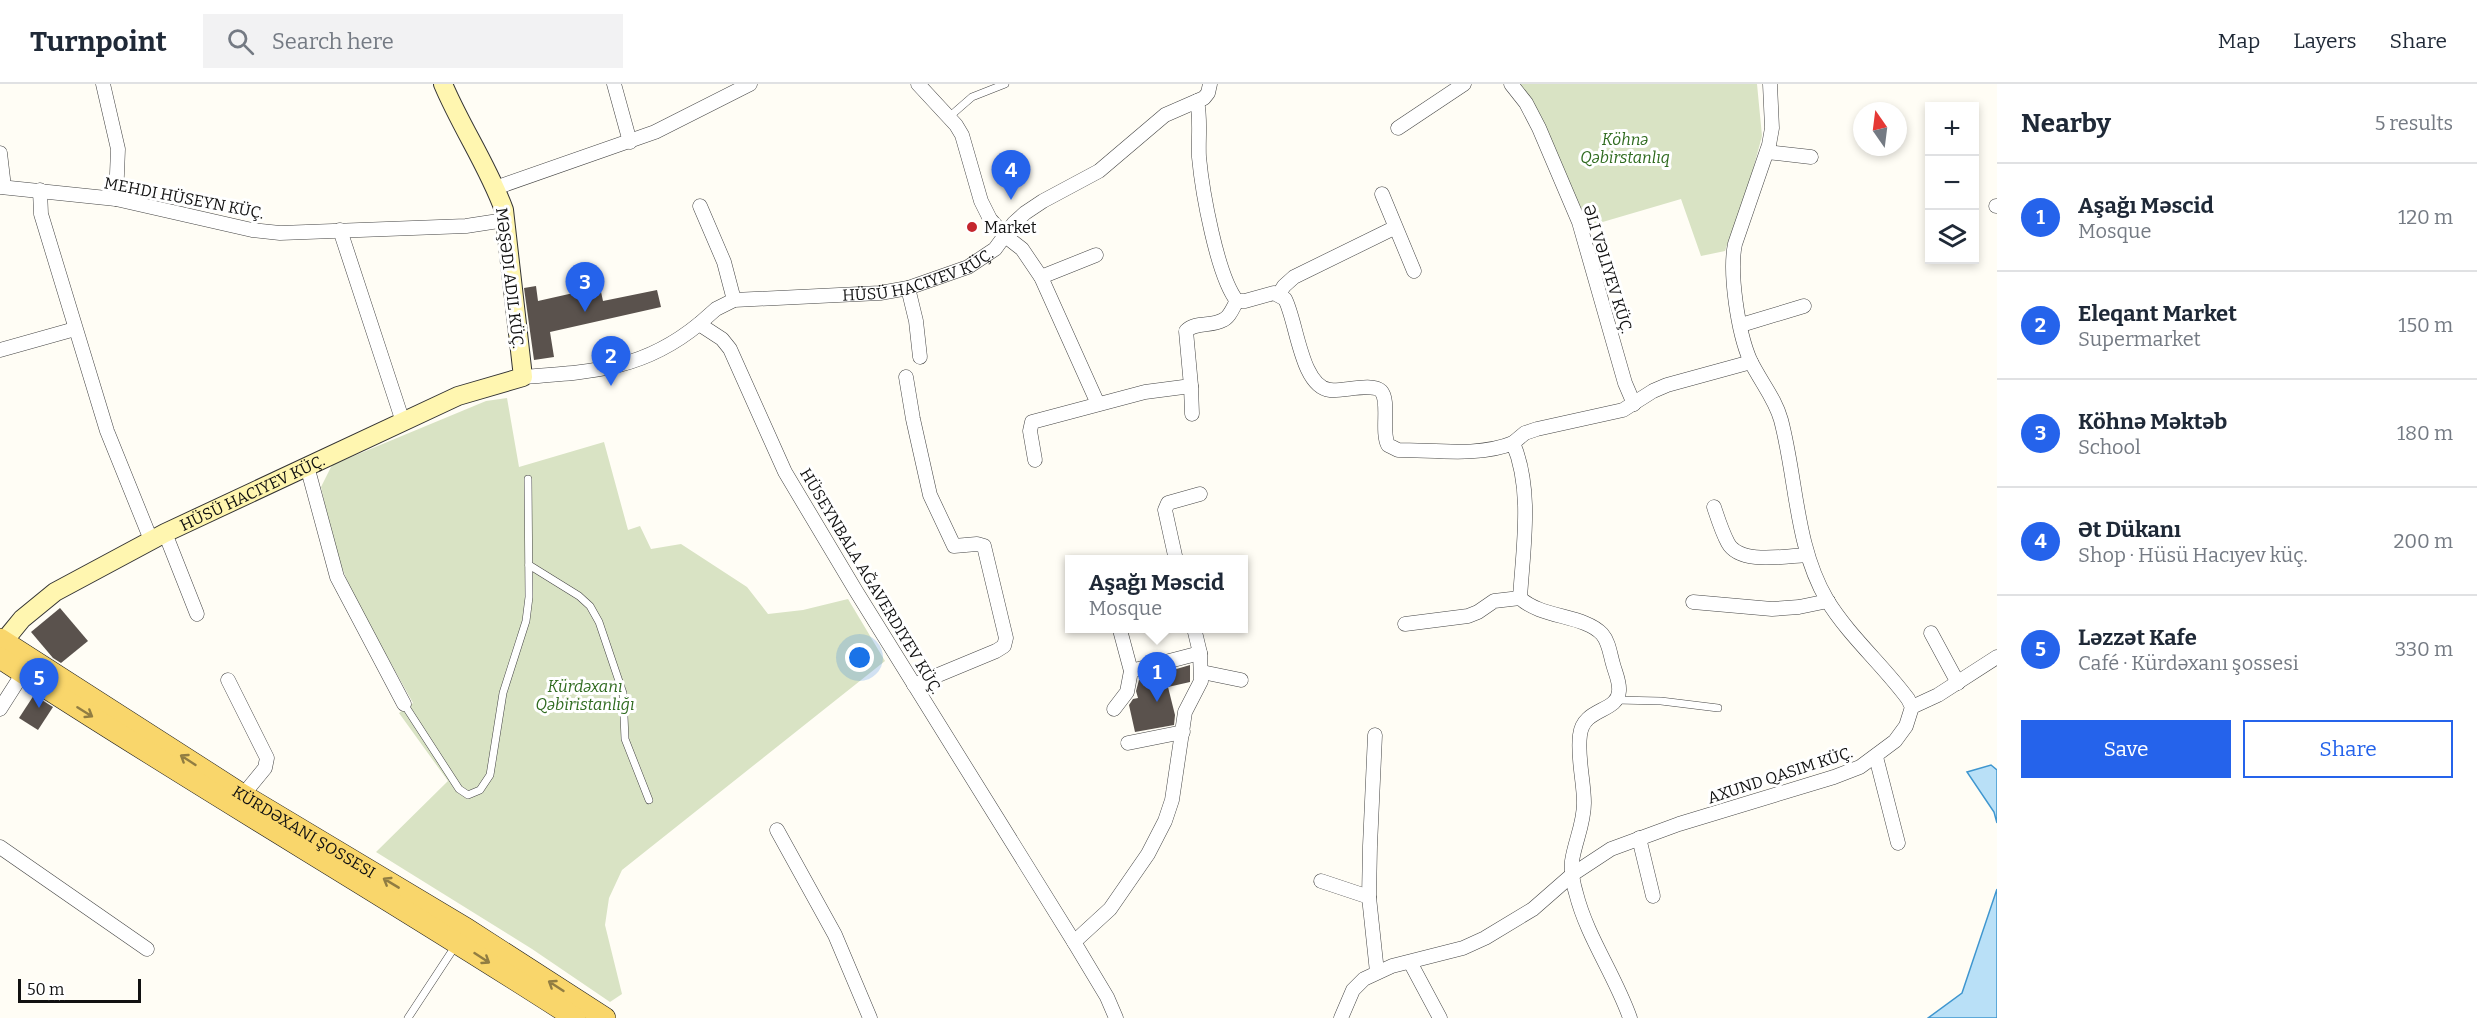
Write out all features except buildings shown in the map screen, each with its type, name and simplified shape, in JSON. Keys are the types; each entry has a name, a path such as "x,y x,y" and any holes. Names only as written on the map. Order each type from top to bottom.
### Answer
{"main road":[{"path":"1,646 23,673 235,807 605,1018"},
{"path":"1,646 243,795 462,936 575,1018"}],"street":[{"path":"103,84 118,149 116,200"},
{"name":"MƏŞƏDI ADIL KÜÇ.","path":"443,84 495,188 506,220 523,377"},
{"path":"614,84 630,142"},
{"path":"495,188 655,132 750,84"},
{"path":"918,84 949,117 962,135 981,201 990,219 1004,235 1023,249 1041,277 1098,404"},
{"path":"1,646 22,619 55,592 158,537 458,396 523,377 583,373 644,358 676,342 716,309 734,300 880,293 908,288 968,267 995,249 1014,223 1043,201 1099,171 1160,118 1197,101 1208,93 1210,84"},
{"path":"1398,128 1464,84"},
{"name":"ƏLI VƏLIYEV KÜÇ.","path":"1511,84 1526,103 1539,128 1579,222 1625,383 1634,404"},
{"path":"1770,84 1772,129 1767,152 1735,244 1732,260 1741,325 1751,362 1778,408 1800,530 1812,570 1828,601 1897,684 1912,707"},
{"path":"1197,101 1200,113 1199,154 1204,193 1225,281 1237,301"},
{"path":"1767,152 1810,157"},
{"path":"0,153 2,187"},
{"name":"MEHDI HÜSEYN KÜÇ.","path":"2,187 116,200 252,230 280,233 466,226 506,220"},
{"path":"40,190 41,214 107,431 197,614"},
{"path":"1382,194 1394,228 1414,272"},
{"path":"700,206 724,262 734,300"},
{"path":"1279,294 1284,285 1294,278 1394,228"},
{"path":"340,230 403,422"},
{"path":"1041,277 1096,255"},
{"path":"908,288 916,321 920,357"},
{"path":"1237,301 1268,294 1279,294"},
{"path":"1279,294 1288,305 1307,369 1313,381 1320,387 1330,390 1374,387 1381,391 1384,399 1384,437 1388,446 1398,450 1501,448 1514,442 1524,433 1611,414 1667,385 1751,362"},
{"path":"1192,414 1186,330 1190,326 1222,321 1237,301"},
{"path":"1741,325 1804,306"},
{"name":"HÜSEYNBALA AĞAVERDIYEV KÜÇ.","path":"699,324 722,339 730,349 785,472 1074,942 1107,997 1116,1018"},
{"path":"0,350 75,329"},
{"path":"906,377 930,495 954,546 977,544 984,546 1006,638 1004,646 996,651 914,685"},
{"path":"1035,460 1030,430 1032,422 1145,392 1191,386"},
{"path":"1514,442 1522,469 1524,501 1520,598"},
{"path":"307,466 337,577 404,704"},
{"path":"1175,555 1165,510 1167,503 1200,494"},
{"path":"1714,507 1728,544 1735,552 1746,557 1807,555"},
{"path":"1405,624 1468,616 1494,601 1520,598 1540,610 1594,627 1603,635 1619,692 1616,700 1587,718 1581,727 1579,738 1584,804 1582,827 1572,861 1576,892 1586,923 1630,1018"},
{"path":"1693,602 1772,609 1799,607 1828,601"},
{"path":"1114,709 1127,692 1131,671 1121,633"},
{"path":"1074,942 1110,909 1148,854 1165,821 1172,800 1185,712 1201,681 1200,653 1195,633"},
{"path":"1930,633 1958,683"},
{"path":"1131,671 1200,653"},
{"path":"1341,1018 1353,990 1364,979 1377,972 1463,948 1485,939 1548,899 1573,874 1611,849 1860,767 1895,741 1906,726 1912,707 1958,683 1997,657"},
{"path":"1202,672 1241,680"},
{"path":"0,709 23,673"},
{"path":"228,680 267,758 265,768 243,795"},
{"path":"1128,743 1183,732"},
{"path":"1376,735 1369,897 1377,972"},
{"path":"1876,757 1898,843"},
{"path":"777,830 835,935 870,1018"},
{"path":"1639,838 1653,896"},
{"path":"0,847 147,949"},
{"path":"1321,881 1369,897"},
{"path":"1410,962 1440,1018"}],"lane":[{"path":"949,117 972,97 1005,84"},
{"path":"404,704 459,789 468,795 480,790 490,775 503,693 526,621 529,597 528,479"},
{"path":"529,564 579,596 590,606 599,622 623,693 625,739 649,800"},
{"path":"1616,700 1661,701 1718,708"},
{"path":"408,1018 462,936"}],"green space":[{"name":"Köhnə Qəbirstanlıq","path":"1520,84 1757,84 1762,136 1751,177 1725,251 1701,256 1681,199 1589,226 1534,103"},
{"name":"Kürdəxanı Qəbiristanlığı","path":"507,398 519,467 604,442 628,530 640,526 651,549 681,544 747,587 768,614 803,610 848,599 885,661 622,870 609,898 605,925 622,994 610,1002 532,949 376,852 448,781 399,713 413,703 354,597 335,551 321,487 332,465 486,401"}],"water":[{"path":"1991,765 1997,770 1997,823 1994,812 1967,772"},
{"path":"1997,889 1997,1018 1928,1018 1962,993"}],"place":[{"name":"Ət Dükanı","path":"1011,200"},
{"name":"Market","path":"972,227"},
{"name":"Köhnə Məktəb","path":"585,312"},
{"name":"Eleqant Market","path":"611,386"},
{"name":"Aşağı Məscid","path":"1157,702"},
{"name":"Ləzzət Kafe","path":"39,708"}]}
